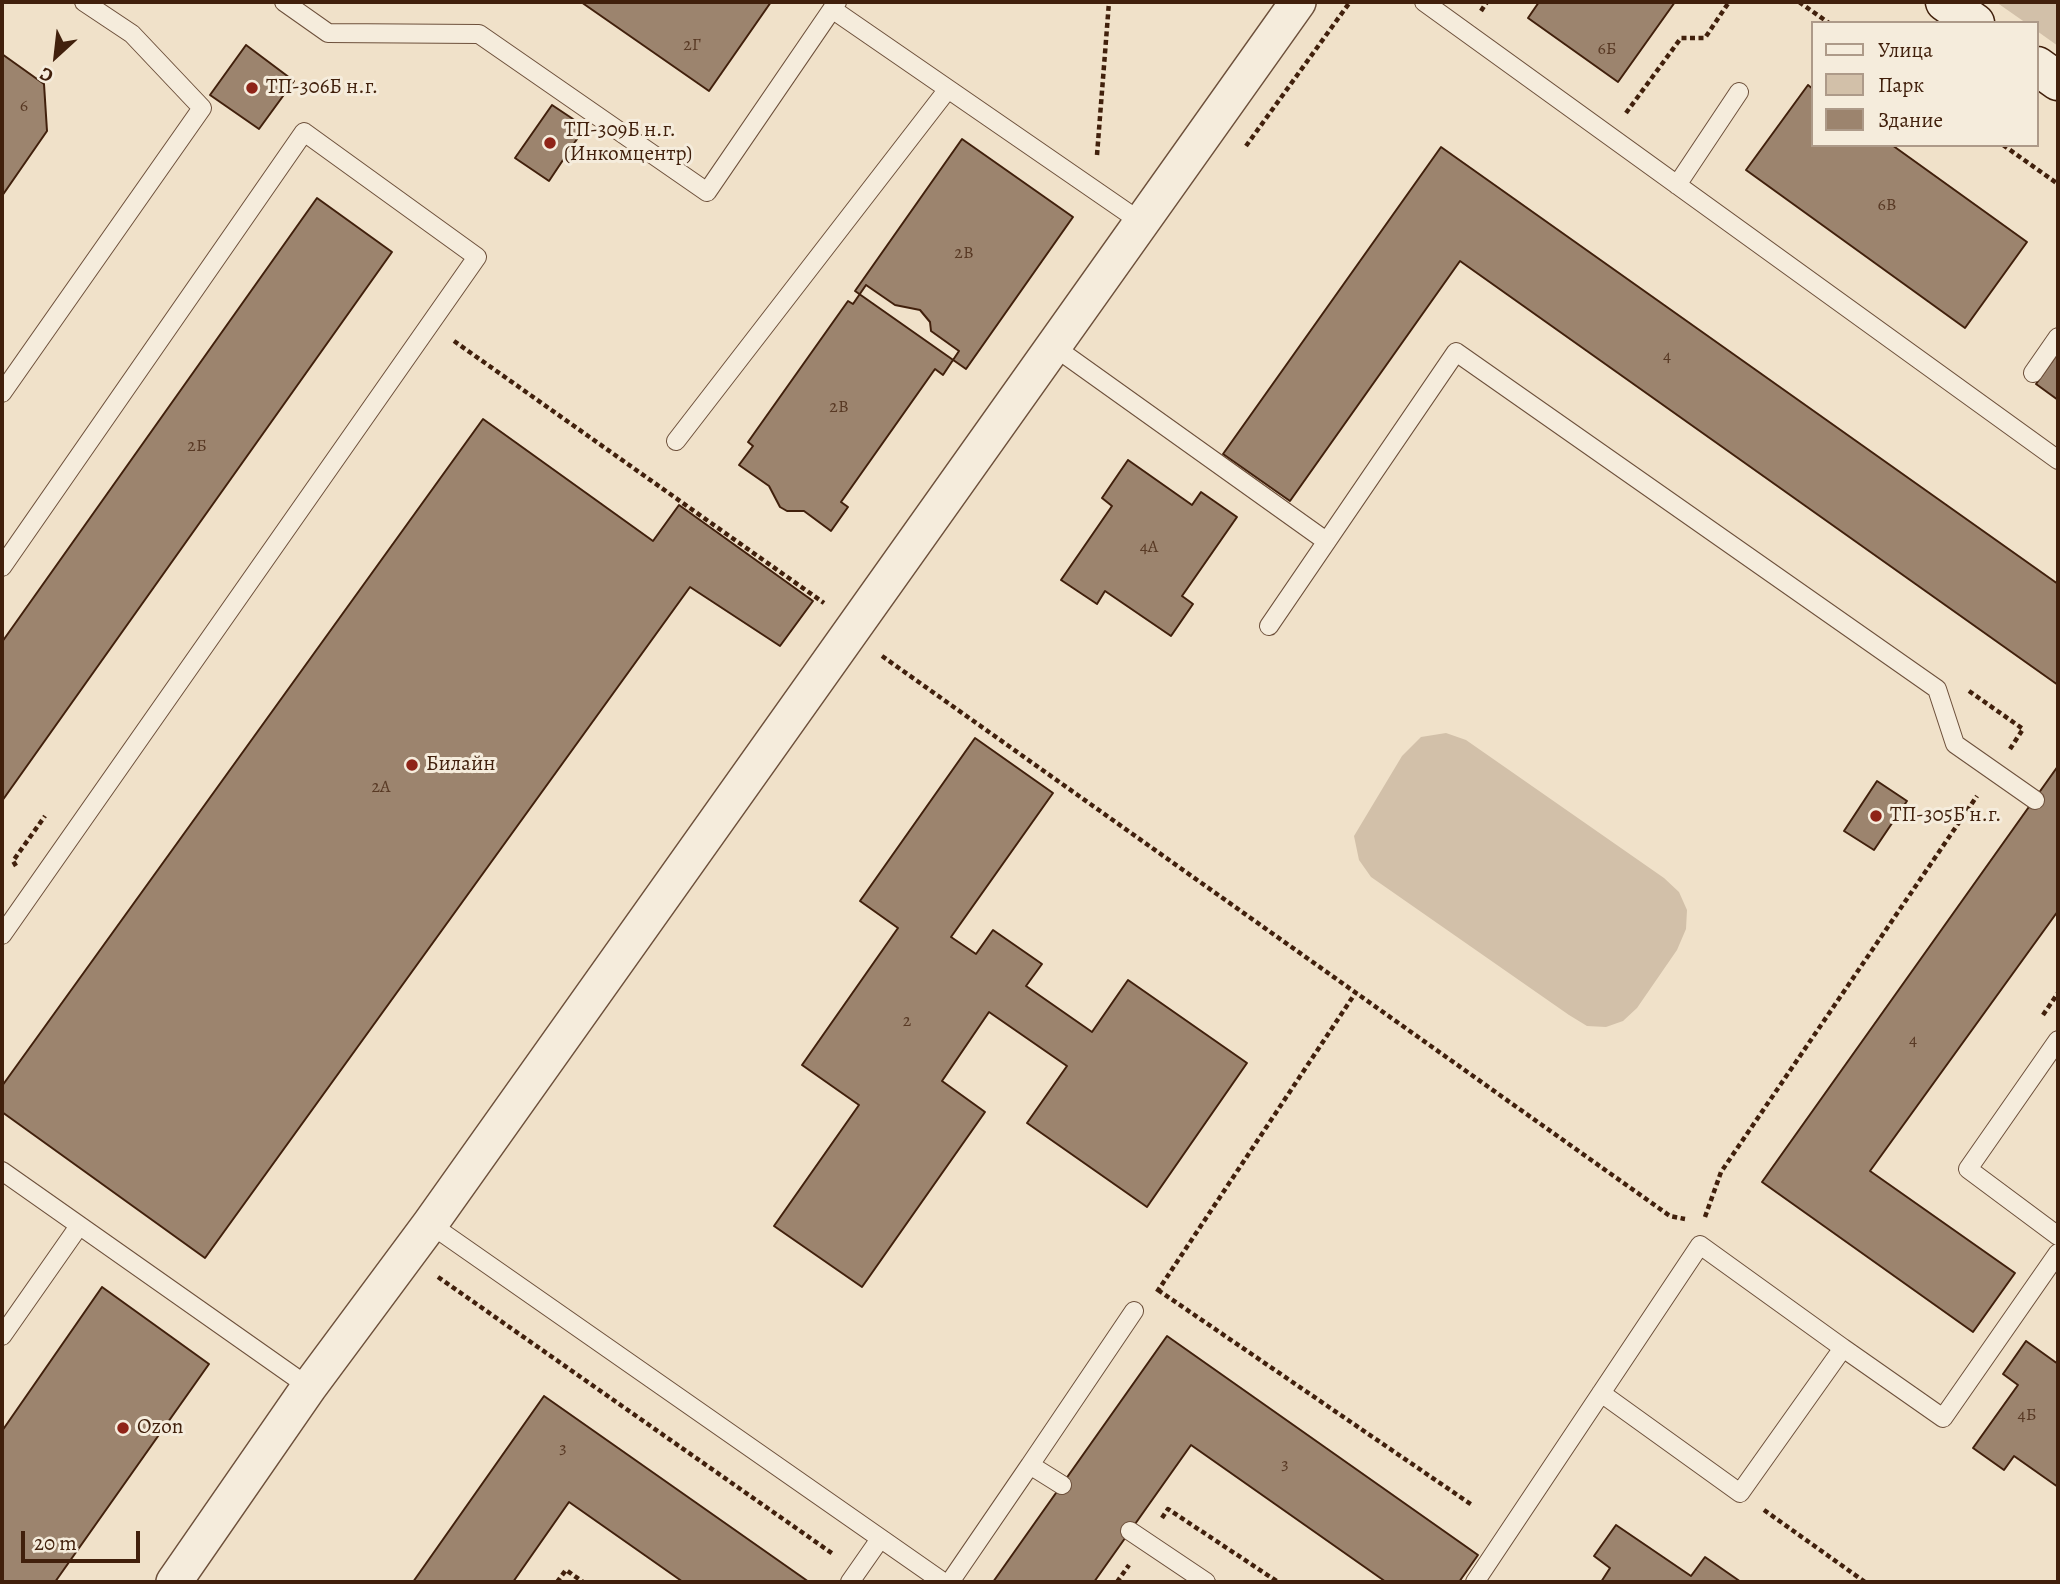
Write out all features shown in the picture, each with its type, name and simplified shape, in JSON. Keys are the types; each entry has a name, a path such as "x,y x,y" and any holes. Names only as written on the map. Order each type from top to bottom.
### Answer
{"main road":[{"path":"1945,2 1972,21"},
{"path":"2039,67 2058,81"}],"street":[{"path":"174,1582 309,1388 430,1224 1298,2"}],"lane":[{"path":"2,393 202,108 132,33 84,2"},
{"path":"284,2 328,33 480,34 707,192 835,5 948,89 1141,222"},
{"path":"1424,2 2058,460"},
{"path":"676,440 948,89"},
{"path":"1677,185 1739,92"},
{"path":"2,567 304,132 477,257 2,936"},
{"path":"2033,373 2058,337"},
{"path":"1053,346 1326,541"},
{"path":"1269,626 1456,352 1937,689 1955,744 2035,800"},
{"path":"2058,1040 1968,1169 2058,1236"},
{"path":"2,1171 309,1388"},
{"path":"430,1224 943,1582"},
{"path":"2,1336 79,1226"},
{"path":"1475,1582 1700,1245 1943,1418 2058,1253"},
{"path":"950,1582 1134,1311"},
{"path":"1601,1393 1740,1493 1843,1348"},
{"path":"1030,1465 1062,1485"},
{"path":"1130,1531 1206,1582"},
{"path":"854,1577 880,1538"}],"path":[{"path":"1105,197 1096,147 1109,2"},
{"path":"1618,124 1681,38 1704,38 1729,2"},
{"path":"1800,2 1826,21"},
{"path":"2006,147 2058,184"},
{"path":"882,656 1670,1216 1692,1220"},
{"path":"1703,1222 1721,1172 2023,729 1967,690"},
{"path":"1151,1301 1356,992"},
{"path":"2035,1026 2058,993"},
{"path":"438,1277 854,1577"},
{"path":"1158,1290 1472,1505"},
{"path":"1740,1493 1865,1582"},
{"path":"1145,1542 1168,1509 1278,1582"},
{"path":"557,1582 566,1570 583,1582"}],"green space":[{"path":"1996,2 2058,2 2058,46 2039,32 2039,21 2023,21"},
{"path":"1446,733 1466,740 1664,878 1679,892 1687,910 1686,929 1677,950 1637,1008 1623,1021 1606,1027 1587,1026 1371,877 1359,860 1354,836 1402,756 1421,737"}],"building":[{"path":"581,2 771,2 709,91"},
{"path":"1539,2 1675,2 1618,82 1528,18"},
{"name":"ТП-306Б н.г.","path":"246,45 294,81 259,129 210,95"},
{"path":"2,54 44,84 47,131 2,196"},
{"path":"1808,85 1812,88 1812,147 1895,147 2027,242 1965,328 1746,170"},
{"name":"ТП-309Б н.г. (Инкомцентр)","path":"552,105 585,127 549,181 515,158"},
{"path":"962,139 1073,217 966,369 855,291"},
{"path":"1441,147 2058,584 2058,685 1460,261 1290,501 1223,454"},
{"path":"317,198 392,252 2,801 2,642"},
{"path":"866,285 895,305 920,310 930,322 931,331 959,351 943,375 935,369 841,502 848,507 831,531 804,511 787,511 780,507 769,486 739,465 753,446 748,442 848,301 853,304"},
{"path":"2058,353 2058,400 2036,384"},
{"path":"483,419 653,541 679,505 813,601 780,646 690,587 205,1258 2,1112 2,1086"},
{"path":"1128,460 1192,505 1201,492 1237,517 1182,596 1193,604 1171,636 1105,591 1097,604 1061,580 1112,506 1102,498"},
{"path":"975,738 1053,793 951,937 976,954 993,930 1042,964 1026,986 1092,1032 1128,980 1247,1063 1147,1207 1027,1123 1067,1066 989,1012 942,1081 985,1112 862,1287 774,1226 859,1105 802,1065 898,928 860,901"},
{"path":"2058,766 2058,911 1870,1171 2015,1273 1973,1332 1762,1182"},
{"name":"ТП-305Б н.г.","path":"1877,781 1907,801 1874,850 1844,831"},
{"path":"102,1287 209,1364 55,1582 2,1582 2,1431"},
{"path":"1167,1336 1478,1555 1459,1582 1386,1582 1191,1445 1094,1582 993,1582"},
{"path":"2026,1341 2058,1364 2058,1487 2014,1456 2004,1470 1973,1448 2018,1385 2003,1374"},
{"path":"544,1396 809,1582 683,1582 569,1502 513,1582 413,1582"},
{"path":"1616,1525 1691,1576 1705,1557 1741,1582 1601,1582 1610,1568 1594,1556"}],"place":[{"name":"ТП-306Б н.г.","path":"252,88"},
{"name":"ТП-309Б н.г. (Инкомцентр)","path":"550,143"},
{"name":"Билайн","path":"412,765"},
{"name":"ТП-305Б н.г.","path":"1876,816"},
{"name":"Ozon","path":"123,1428"}]}
